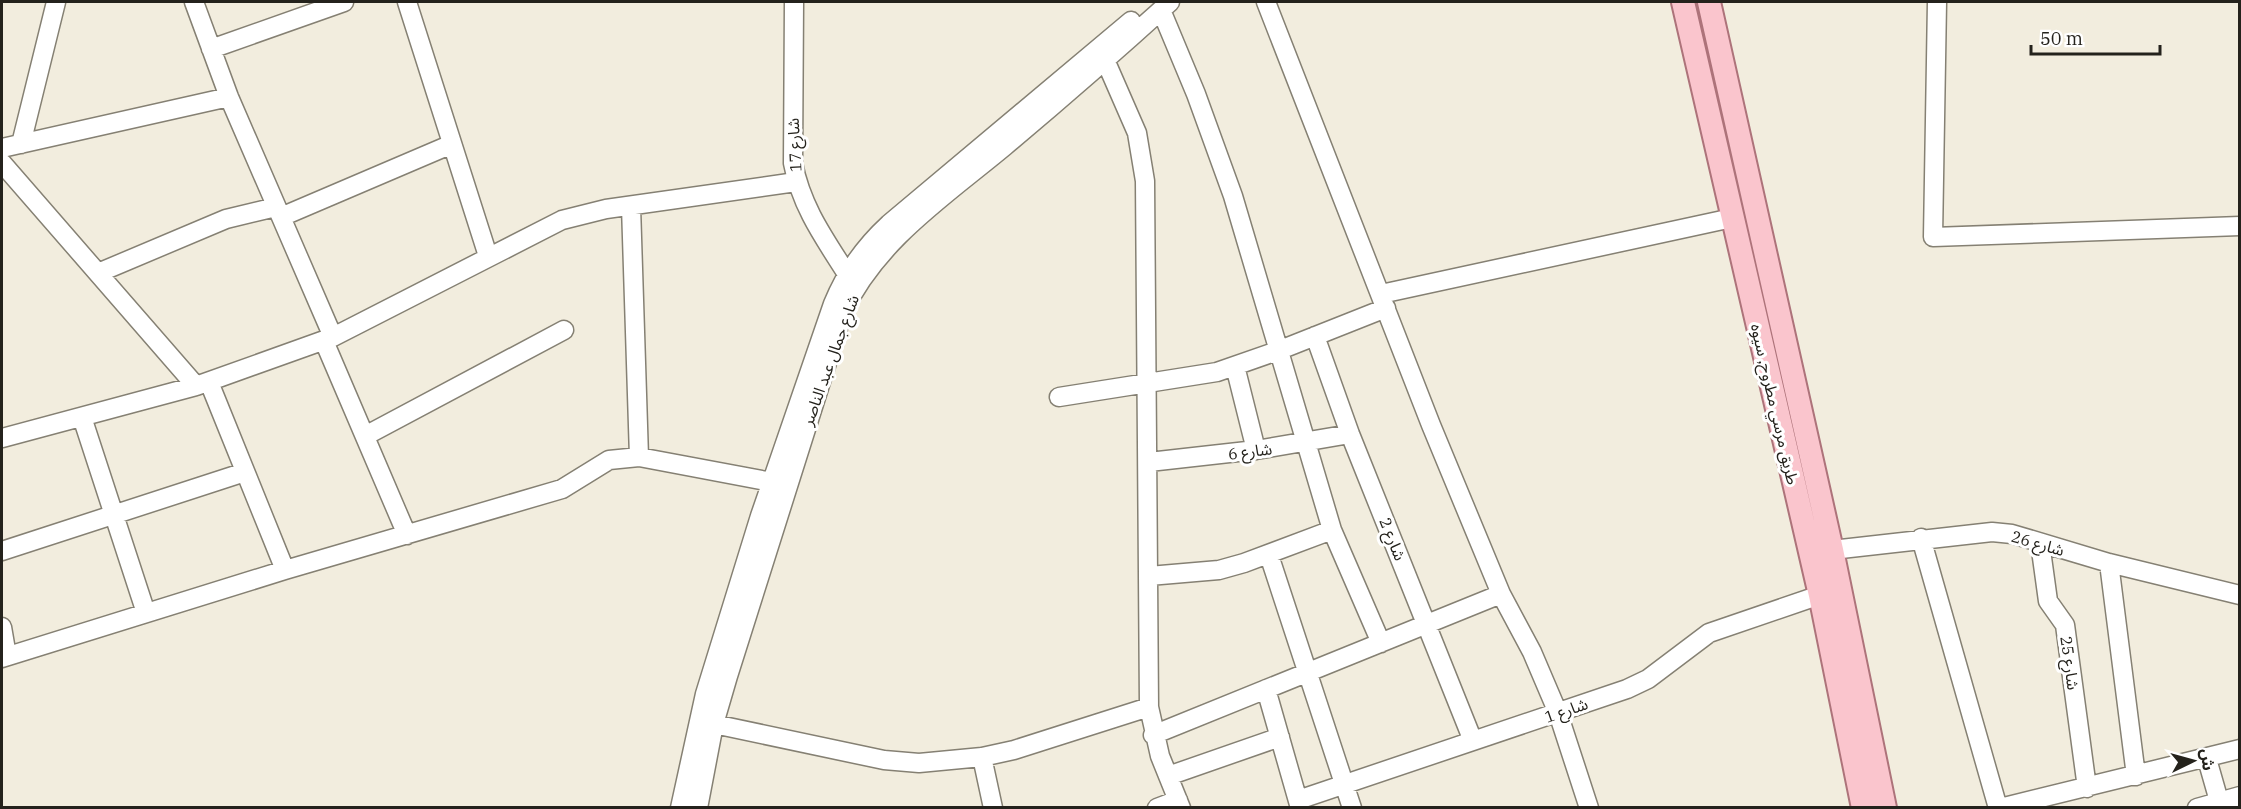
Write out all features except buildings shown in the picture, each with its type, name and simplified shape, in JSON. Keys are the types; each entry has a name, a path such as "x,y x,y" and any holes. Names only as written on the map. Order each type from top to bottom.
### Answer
{"main road":[{"name":"طريق مرسي مطروح, سيوه","path":"1683,2 1820,595 1863,807"},
{"name":"طريق مرسي مطروح, سيوه","path":"1709,2 1832,550 1885,807"}],"street":[{"path":"21,144 56,2"},
{"path":"194,2 229,97 279,212 365,436 407,534"},
{"path":"211,49 344,2"},
{"path":"407,2 488,256"},
{"name":"شارع 17","path":"794,2 791,143 796,182 811,219 847,274"},
{"path":"1266,2 1501,594 1532,652 1558,713 1589,807"},
{"path":"1937,2 1933,237 2240,226"},
{"path":"1161,4 1219,155 1281,350 1305,443 1332,530 1381,643"},
{"name":"شارع جمال عبد الناصر","path":"680,807 701,711 843,312 865,272 896,238 1106,62 1161,4"},
{"name":"شارع جمال عبد الناصر","path":"698,807 714,724 768,518 772,482 833,304 847,274 859,256 889,224 1097,52 1161,4"},
{"path":"1106,62 1129,110 1142,157 1148,383 1149,707 1153,735 1179,804 1158,807"},
{"path":"2,148 229,97"},
{"path":"98,273 217,222 279,212 452,144"},
{"path":"2,163 98,273 203,384 245,472 285,570"},
{"path":"2,438 203,384 328,339 488,256 562,220 583,213 796,182"},
{"path":"632,206 639,458"},
{"path":"1059,397 1217,372 1316,336 1384,301 1732,218"},
{"path":"365,436 564,330"},
{"name":"شارع 2","path":"1316,336 1350,434 1473,741"},
{"path":"1235,366 1256,450"},
{"path":"82,417 146,613"},
{"name":"شارع 6","path":"1149,462 1256,450 1350,434"},
{"path":"2,627 4,657 285,570 562,489 609,460 639,458 772,482"},
{"path":"2,551 245,472"},
{"path":"1149,576 1220,570 1269,555 1332,530"},
{"name":"شارع 26","path":"1832,550 1921,538 1992,532 2012,534 2109,563 2240,595"},
{"path":"1921,538 1999,807 2087,788 2240,749"},
{"name":"شارع 25","path":"2040,543 2048,601 2065,625 2087,788"},
{"path":"1269,555 1352,807"},
{"path":"2109,563 2136,776"},
{"path":"1153,735 1501,594"},
{"name":"شارع 1","path":"1299,804 1344,785 1627,689 1648,679 1709,633 1820,595"},
{"path":"1266,689 1299,804"},
{"path":"714,724 884,760 920,763 982,757 1014,750 1149,707"},
{"path":"1168,776 1280,736"},
{"path":"982,757 993,807"},
{"path":"2207,759 2221,804"},
{"path":"2197,807 2221,804 2240,796"}]}
